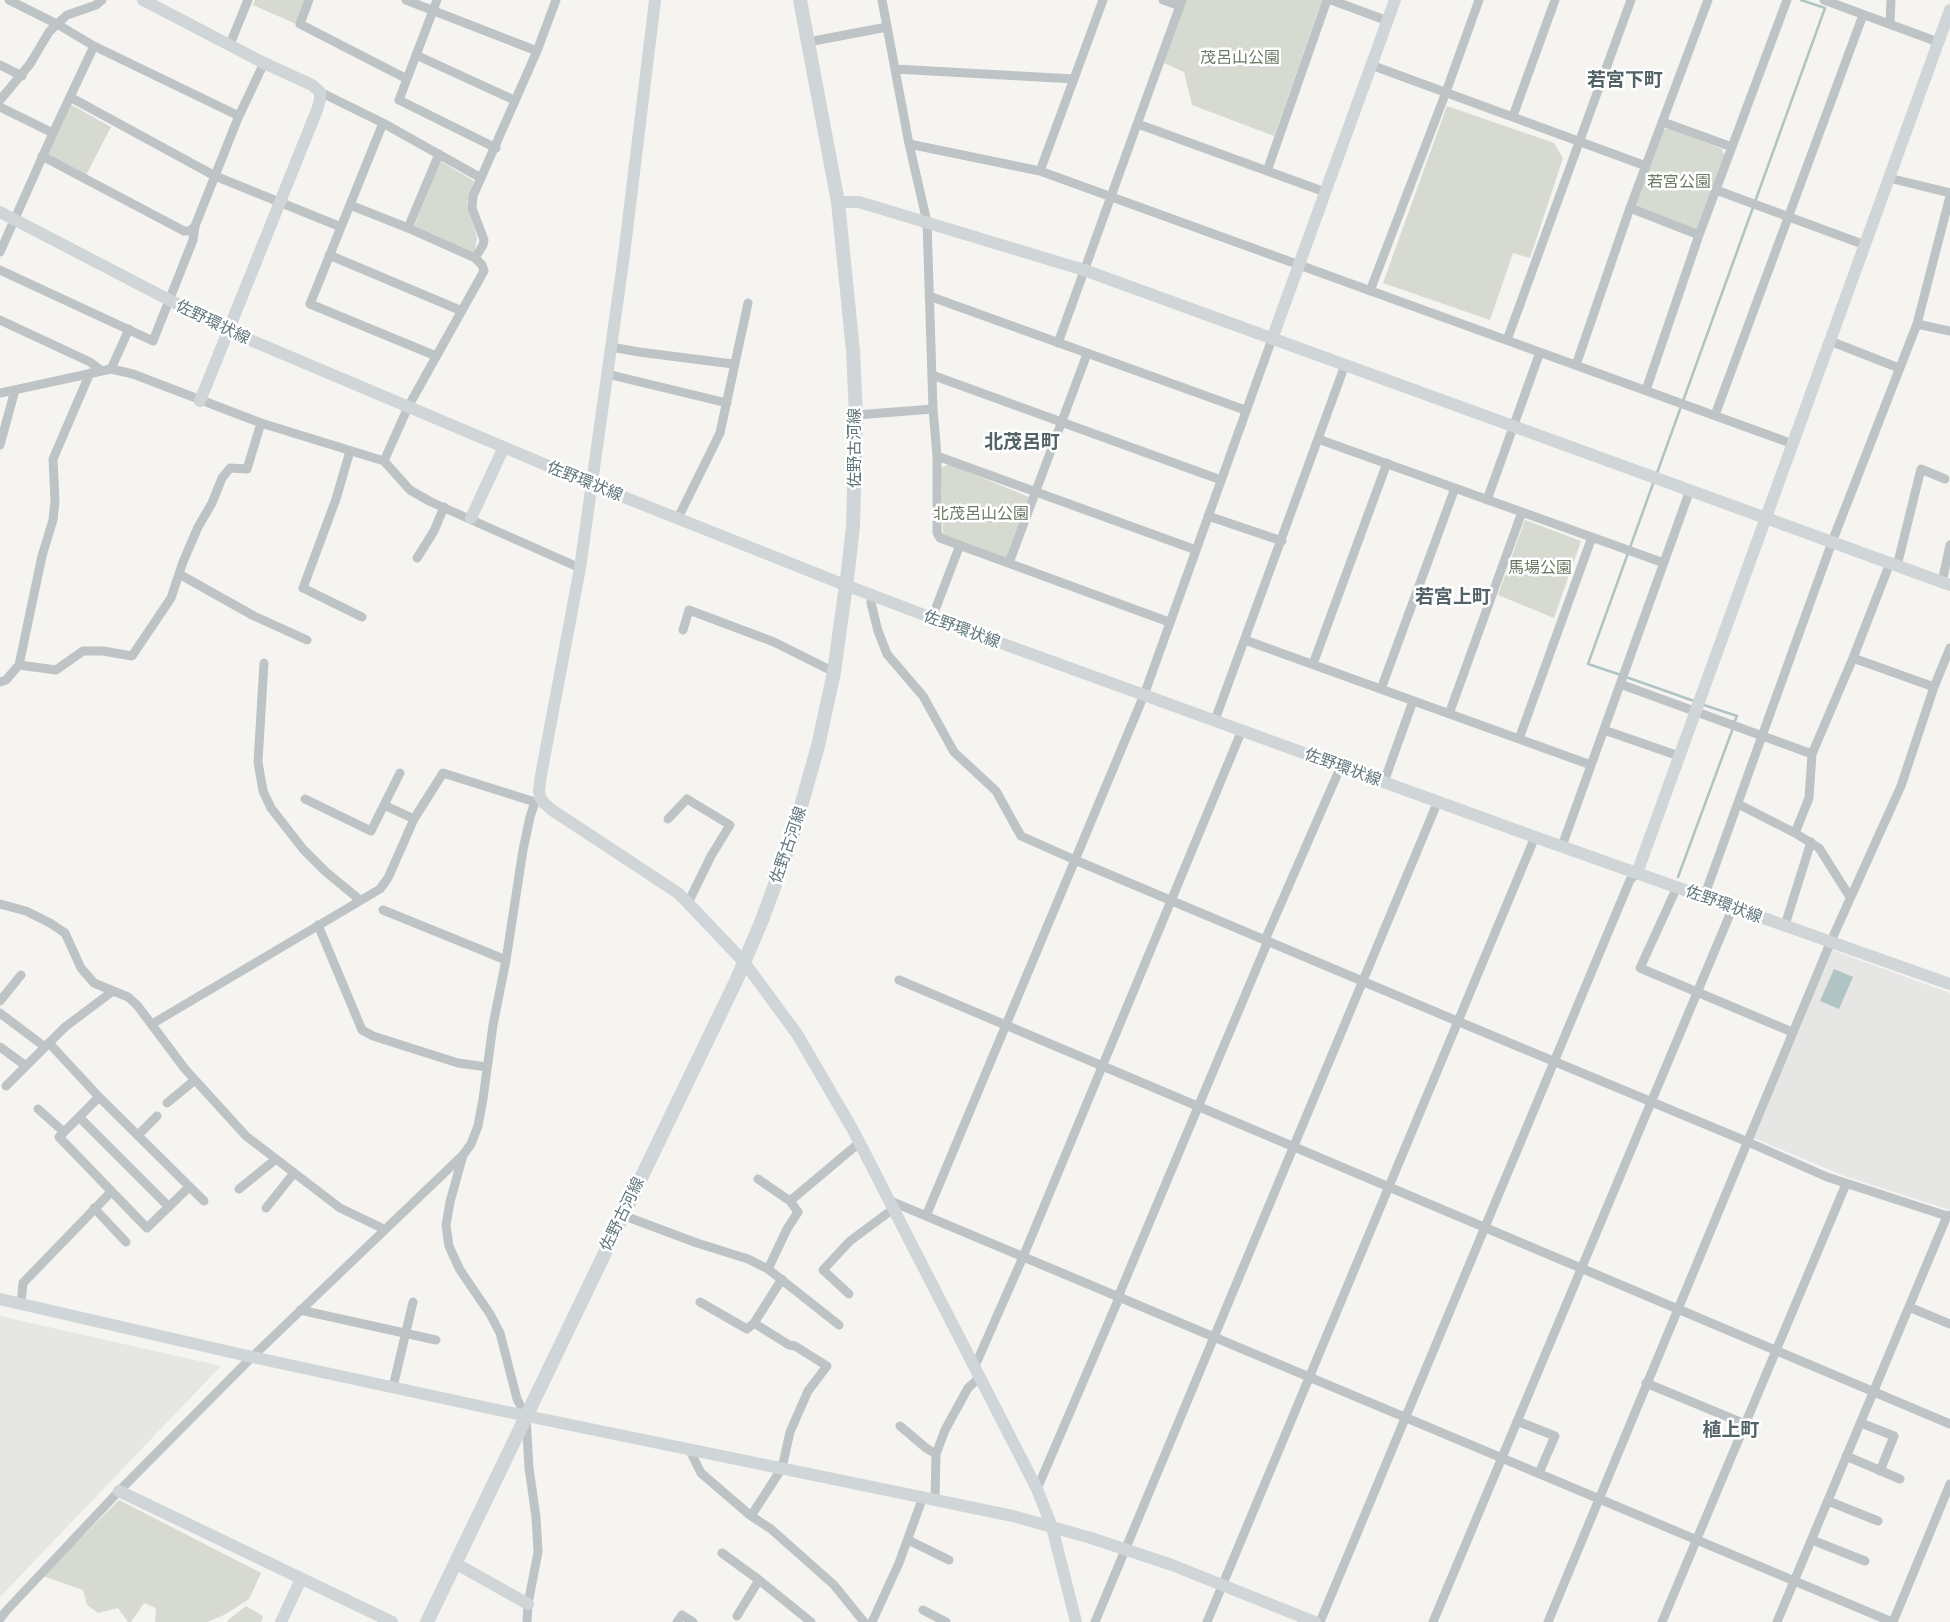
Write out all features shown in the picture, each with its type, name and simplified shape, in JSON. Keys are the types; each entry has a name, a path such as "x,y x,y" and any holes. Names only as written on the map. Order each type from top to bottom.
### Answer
{"main road":[{"name":"佐野古河線","path":"427,1622 744,962 792,838 816,756 834,672 853,526 856,415 853,351 838,202 800,0"}],"street":[{"path":"9,0 57,24 94,46 239,116"},
{"path":"0,100 22,76 49,32 57,24 67,16 96,5 102,0"},
{"path":"143,0 264,63 312,85 320,92 383,123 481,178"},
{"path":"230,44 248,0"},
{"path":"309,0 300,24 407,79"},
{"path":"406,0 537,51"},
{"path":"437,0 399,100 496,148"},
{"path":"475,258 484,240 472,202 481,178 496,148 514,100 537,51 556,0"},
{"path":"0,1619 119,1491 300,1310 463,1155 471,1144 478,1126 523,850 538,800 541,775 580,568 624,254 655,0"},
{"path":"882,0 909,144 927,222 932,375 937,456 937,533 940,538 1169,622"},
{"path":"1040,170 1103,0"},
{"path":"1058,344 1181,3 1163,0"},
{"path":"1266,170 1329,0 1388,21"},
{"path":"926,1216 1144,695 1245,410 1395,0"},
{"path":"1370,291 1479,0"},
{"path":"1513,116 1555,0"},
{"path":"1507,340 1631,0"},
{"path":"1576,364 1630,208 1708,0"},
{"path":"1646,390 1699,235 1787,0"},
{"path":"1824,0 1938,42"},
{"path":"1890,24 1891,0"},
{"path":"1320,1622 1630,880 1637,873 1950,10"},
{"path":"1715,415 1863,15"},
{"path":"808,42 887,27"},
{"path":"0,252 42,156 94,46"},
{"path":"416,55 514,100"},
{"path":"0,270 153,341 193,240 195,226 239,116 264,63"},
{"path":"0,65 22,76"},
{"path":"1371,65 1646,166"},
{"path":"895,69 1074,79"},
{"path":"200,401 280,204 318,105 320,92"},
{"path":"70,97 215,176 280,204 341,227"},
{"path":"0,107 53,133"},
{"path":"1663,122 1732,147"},
{"path":"383,123 310,304 436,356"},
{"path":"1138,124 1325,192"},
{"path":"909,144 1040,170 1793,444"},
{"path":"408,228 439,154"},
{"path":"42,156 184,231 190,231 195,226"},
{"path":"1704,897 1761,734 1832,542 1917,324 1950,195 1889,178"},
{"path":"1716,190 1865,245"},
{"path":"838,202 859,202 1084,270 1946,583 1950,545"},
{"path":"350,205 475,258 482,265 484,271 408,407 384,461"},
{"path":"1630,208 1699,235"},
{"name":"佐野環状線","path":"0,212 229,331 592,484 846,585 1535,837 1950,984"},
{"path":"329,255 462,311"},
{"path":"929,296 1245,410"},
{"path":"678,518 720,433 733,364 748,303"},
{"path":"0,320 107,370 132,374 261,423 384,461 410,490 580,568"},
{"path":"1917,324 1950,331"},
{"path":"107,370 129,330"},
{"path":"1830,341 1899,368"},
{"path":"611,347 733,364"},
{"path":"1487,500 1540,352"},
{"path":"1009,563 1087,354"},
{"path":"1215,720 1346,366"},
{"path":"0,393 107,370"},
{"path":"0,682 6,680 19,665 42,556 53,520 55,502 53,459 90,373"},
{"path":"607,374 727,403"},
{"path":"932,375 1220,480"},
{"path":"0,445 15,390"},
{"path":"856,415 934,409"},
{"path":"19,665 56,670 83,651 103,651 132,656 171,598 198,527 212,503 222,478 230,468 247,469 261,423"},
{"path":"1318,439 1664,563"},
{"path":"471,518 504,447"},
{"path":"350,451 336,499 303,588 362,617"},
{"path":"937,456 1196,550"},
{"path":"1313,664 1387,463"},
{"path":"1795,833 1809,798 1812,754 1894,564 1921,469 1945,479"},
{"path":"1381,689 1455,488"},
{"path":"1562,846 1690,490"},
{"path":"417,558 434,531 444,507"},
{"path":"1449,714 1522,512"},
{"path":"1208,516 1282,541"},
{"path":"1519,739 1592,537"},
{"path":"932,618 960,545"},
{"path":"179,574 254,616 307,640"},
{"path":"872,595 871,603 875,622 887,654 923,696 954,752 996,791 1021,836 1266,941 1846,1184 1948,1215 1777,1622"},
{"path":"683,630 690,610 774,642 834,672"},
{"path":"1245,640 1591,765"},
{"path":"1548,1622 1830,941 1901,786 1934,687 1950,648"},
{"path":"1853,658 1934,687"},
{"path":"264,663 258,762 263,790 271,808 303,849 326,872 360,900"},
{"path":"1620,684 1812,754"},
{"path":"1384,782 1413,701"},
{"path":"872,1622 908,1540 929,1498 936,1454 945,1430 977,1372 1242,730"},
{"path":"1604,730 1679,756"},
{"path":"1037,1489 1266,941 1342,766"},
{"path":"152,1024 380,889 388,878 414,820 444,772 538,800 678,893 688,902 744,962 797,1034 859,1143 1037,1489 1052,1527 1076,1622"},
{"path":"304,799 371,831 400,773"},
{"path":"668,819 687,799 730,825 711,856 688,902"},
{"path":"1095,1622 1438,801"},
{"path":"1738,804 1795,833 1819,848 1850,897"},
{"path":"384,805 414,820"},
{"path":"1207,1622 1535,837"},
{"path":"1784,925 1811,842"},
{"path":"1677,887 1640,968 1792,1032"},
{"path":"0,904 26,911 65,933 81,968 94,984 128,997 137,1005 194,1080 246,1136 340,1208 384,1229"},
{"path":"1433,1622 1733,907"},
{"path":"382,910 506,960"},
{"path":"318,925 362,1030 373,1036 458,1063 487,1067"},
{"path":"0,1001 21,975"},
{"path":"899,980 1950,1424"},
{"path":"6,1086 65,1028 113,991"},
{"path":"0,1013 47,1045 204,1202"},
{"path":"0,1047 26,1066"},
{"path":"167,1103 194,1080"},
{"path":"99,1096 59,1137 111,1192 147,1228 189,1186"},
{"path":"38,1109 64,1132"},
{"path":"138,1135 157,1116"},
{"path":"79,1117 169,1207"},
{"path":"790,1201 859,1143"},
{"path":"463,1155 450,1202 446,1225 448,1246 460,1270 490,1314 500,1333 517,1400 526,1416 529,1468 536,1517 538,1552 526,1622"},
{"path":"239,1189 276,1159"},
{"path":"266,1208 294,1173"},
{"path":"758,1179 790,1201 798,1212 787,1229 768,1269"},
{"path":"1662,1622 1846,1184"},
{"path":"21,1304 23,1282 111,1192"},
{"path":"890,1204 926,1216 1892,1622 1950,1484"},
{"path":"849,1294 823,1270 850,1241 890,1204"},
{"path":"94,1208 126,1242"},
{"path":"622,1215 697,1244 748,1259 768,1269 839,1325"},
{"path":"700,1302 747,1329 754,1323 782,1279"},
{"path":"0,1299 252,1357 689,1450 929,1498 1052,1527 1126,1550 1223,1584 1315,1622"},
{"path":"393,1387 413,1302"},
{"path":"1908,1307 1950,1324"},
{"path":"300,1310 436,1340"},
{"path":"751,1516 782,1468 790,1432 808,1391 827,1366 754,1323"},
{"path":"1646,1383 1745,1424"},
{"path":"1518,1421 1555,1436 1539,1473"},
{"path":"1861,1423 1894,1436 1880,1471"},
{"path":"900,1426 936,1454"},
{"path":"689,1450 700,1473 751,1516 771,1529 834,1585 864,1622"},
{"path":"1846,1456 1900,1479"},
{"path":"119,1491 392,1622"},
{"path":"1828,1500 1878,1521"},
{"path":"908,1540 949,1560"},
{"path":"1812,1540 1865,1561"},
{"path":"722,1553 811,1622"},
{"path":"455,1563 528,1604"},
{"path":"282,1622 302,1579"},
{"path":"737,1616 759,1580"},
{"path":"923,1610 946,1622"},
{"path":"677,1622 682,1615 693,1622"}],"shaded area":[{"path":"1832,950 1950,993 1950,1210 1844,1176 1754,1138"},
{"path":"1834,969 1853,977 1839,1009 1820,1001"},
{"path":"0,1316 221,1366 0,1597"}],"green space":[{"path":"255,0 305,0 296,24 253,5"},
{"name":"茂呂山公園","path":"1186,0 1322,0 1274,136 1192,105 1184,72 1164,63"},
{"path":"70,104 111,127 86,175 46,155"},
{"path":"1447,106 1554,143 1563,158 1530,258 1513,253 1490,320 1383,283"},
{"name":"若宮公園","path":"1669,128 1722,149 1725,156 1698,233 1632,208 1662,130"},
{"path":"440,161 474,181 467,203 477,238 474,254 414,227"},
{"name":"北茂呂山公園","path":"949,464 1029,497 1007,558 943,535 941,468"},
{"name":"馬場公園","path":"1525,520 1581,541 1554,618 1498,595"},
{"path":"119,1500 261,1573 249,1599 224,1615 207,1622 155,1622 156,1608 144,1603 131,1622 128,1622 118,1608 98,1613 87,1605 83,1590 43,1576"},
{"path":"246,1606 263,1616 261,1622 228,1622 228,1620"}],"waterway":[{"path":"1657,473 1825,8 1801,0"},
{"path":"1621,675 1588,664 1654,481"},
{"path":"1626,677 1694,701"},
{"path":"1701,704 1737,716 1734,723"},
{"path":"1678,877 1733,728"}],"district":[{"name":"若宮下町","path":"1625,80"},
{"name":"北茂呂町","path":"1022,442"},
{"name":"若宮上町","path":"1453,597"},
{"name":"植上町","path":"1731,1430"}]}
